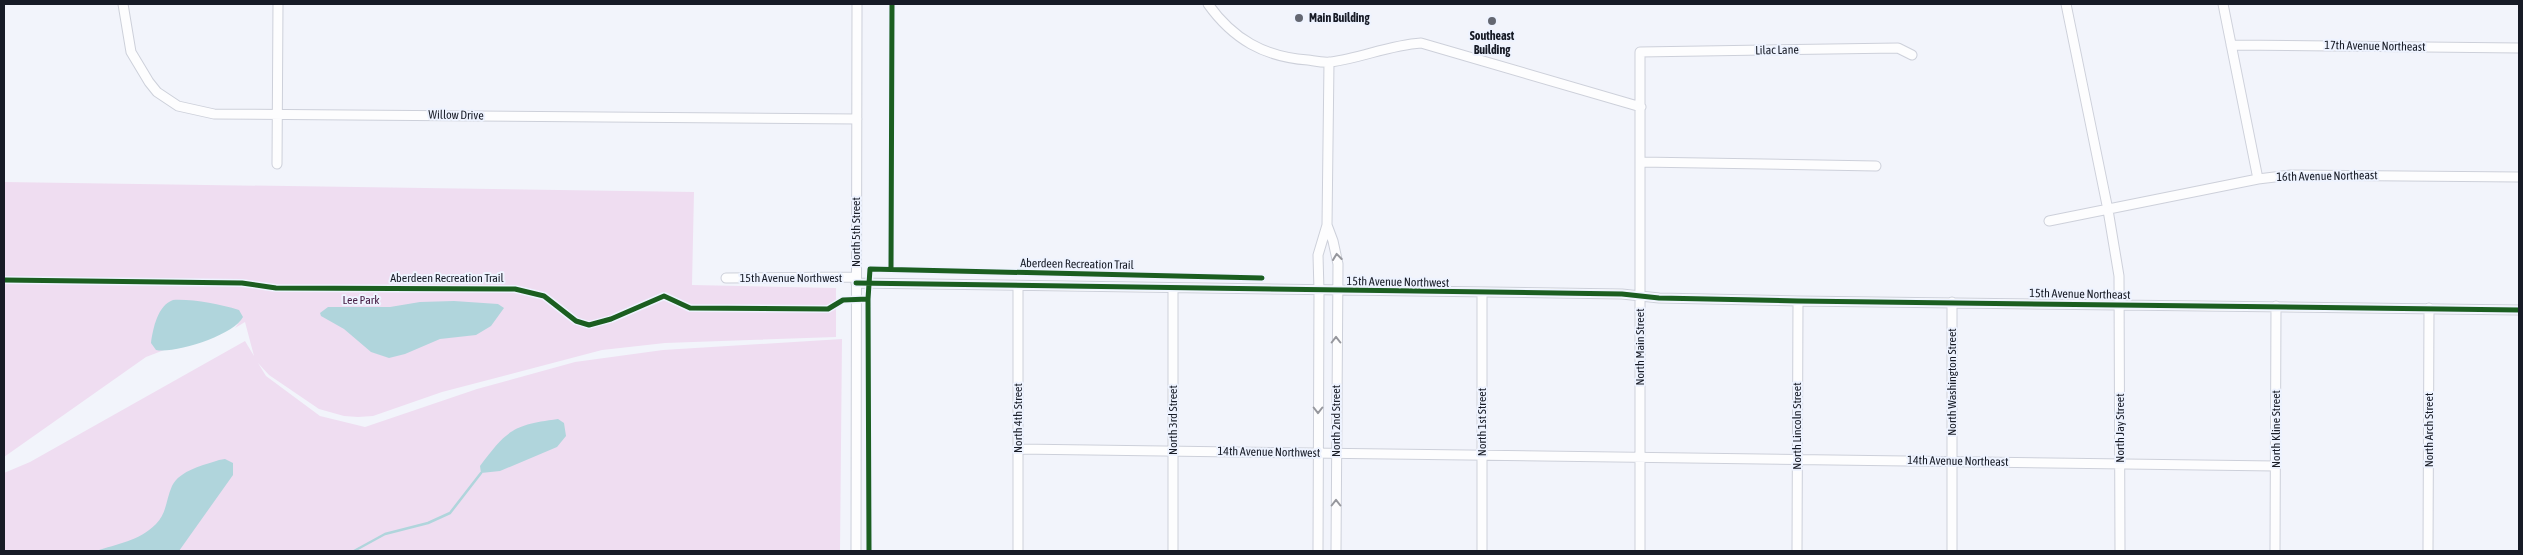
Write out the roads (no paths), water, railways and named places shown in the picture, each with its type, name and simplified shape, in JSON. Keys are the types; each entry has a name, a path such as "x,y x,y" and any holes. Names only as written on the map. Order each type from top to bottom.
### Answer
{"street":[{"name":"Willow Drive","path":"123,4 131,52 148,82 167,100 189,110 214,114 857,119"},
{"path":"277,164 278,4"},
{"name":"North 5th Street","path":"856,4 856,551"},
{"path":"1208,4 1222,23 1242,40 1278,55 1296,59 1329,62 1404,44 1421,43 1641,107"},
{"name":"North Jay Street","path":"2066,4 2120,276 2120,551"},
{"path":"2224,4 2258,179"},
{"name":"17th Avenue Northeast","path":"2231,45 2519,48"},
{"name":"Lilac Lane","path":"1640,52 1898,48 1912,55"},
{"name":"North Main Street","path":"1640,52 1640,551"},
{"path":"1327,225 1329,62"},
{"path":"1640,162 1876,166"},
{"name":"16th Avenue Northeast","path":"2049,221 2258,179 2306,174 2519,177"},
{"name":"North 2nd Street","path":"1318,551 1318,255 1327,225"},
{"name":"North 2nd Street","path":"1327,225 1337,255 1336,551"},
{"name":"15th Avenue Northwest","path":"726,278 856,280 1018,286 1640,296"},
{"name":"North 4th Street","path":"1018,286 1018,551"},
{"name":"North 3rd Street","path":"1173,289 1173,551"},
{"name":"North 1st Street","path":"1482,293 1482,551"},
{"name":"15th Avenue Northeast","path":"1640,296 1798,301 2519,310"},
{"name":"North Lincoln Street","path":"1798,301 1798,551"},
{"name":"North Washington Street","path":"1952,302 1952,551"},
{"name":"North Kline Street","path":"2275,551 2276,306"},
{"name":"North Arch Street","path":"2428,551 2429,308"},
{"name":"14th Avenue Northwest","path":"1018,449 1640,457"},
{"name":"14th Avenue Northeast","path":"1640,457 2275,466"}],"water":[{"path":"173,300 198,301 223,306 239,310 243,317 228,330 203,342 176,349 156,350 151,343 155,324 160,312"},
{"path":"454,301 498,304 504,308 491,326 476,335 440,339 405,354 389,358 371,352 344,329 321,316 320,313 328,307 390,307 420,302"},
{"path":"558,419 564,423 566,436 557,447 500,471 481,473 480,466 497,444 512,431 531,424"},
{"path":"225,459 233,463 233,475 179,551 96,551 128,541 149,530 160,520 176,480 186,472 200,466"}],"waterway":[{"path":"354,551 385,534 428,523 450,513 481,473"}],"place":[{"name":"Main Building","path":"1299,18"},
{"name":"Southeast Building","path":"1492,21"}],"park label":[{"name":"Lee Park","path":"361,300"}]}
